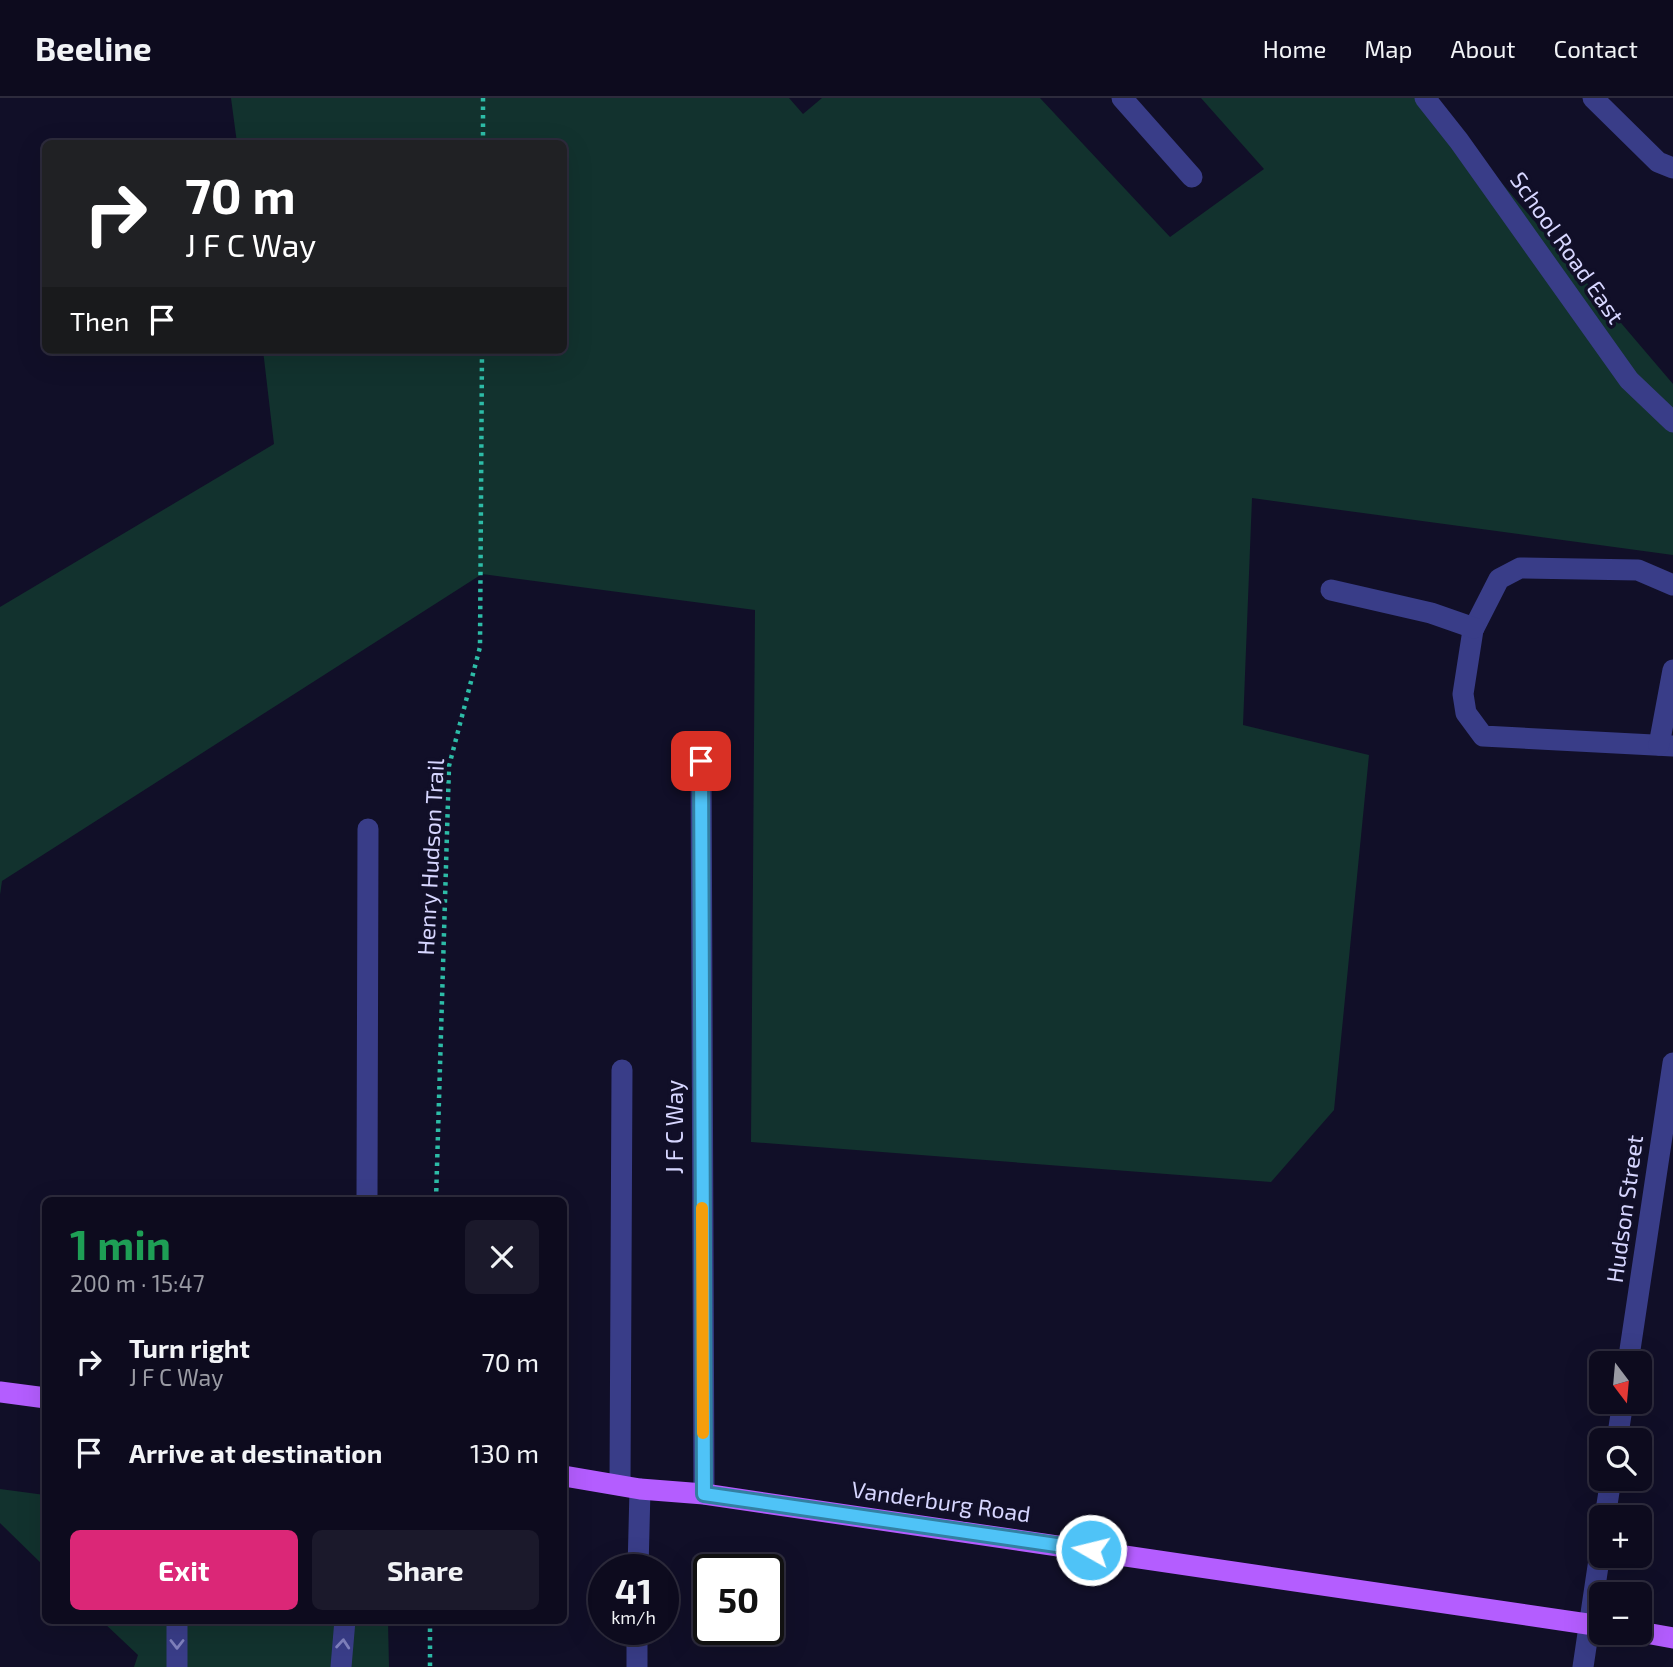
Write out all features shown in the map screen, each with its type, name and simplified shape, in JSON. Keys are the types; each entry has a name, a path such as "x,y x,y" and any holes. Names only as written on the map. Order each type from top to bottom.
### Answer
{"main road":[{"path":"0,1392 42,1397"},
{"name":"Vanderburg Road","path":"567,1476 630,1487 704,1494 1589,1624"},
{"path":"1652,1634 1673,1637"}],"street":[{"path":"1122,98 1192,177"},
{"name":"School Road East","path":"1425,98 1459,141 1629,380 1673,422"},
{"path":"1593,98 1657,162 1673,168"},
{"path":"1673,585 1638,570 1520,568 1499,579 1474,628 1463,694 1466,713 1483,736 1666,746 1673,670"},
{"path":"1331,590 1431,613 1474,628"},
{"name":"J F C Way","path":"701,761 704,1494"},
{"path":"368,829 368,1197"},
{"name":"Hudson Street","path":"1630,1351 1673,1063"},
{"path":"622,1070 630,1487 637,1554"},
{"path":"177,1624 177,1667"},
{"path":"341,1667 345,1624"},
{"path":"637,1645 637,1667"},
{"path":"1583,1667 1589,1645"}],"path":[{"path":"483,140 484,98"},
{"name":"Henry Hudson Trail","path":"436,1197 449,766 480,648 482,354"},
{"path":"430,1624 430,1667"}],"green space":[{"path":"231,98 789,98 803,114 822,98 1040,98 1170,237 1264,169 1201,98 1424,98 1466,141 1673,384 1673,555 1252,498 1243,725 1369,755 1334,1110 1271,1182 751,1142 755,610 482,574 2,881 0,895 0,607 274,444 263,354 567,354 567,140 237,140"},
{"path":"0,1489 42,1495 42,1564 0,1523"},
{"path":"105,1624 388,1624 389,1667 134,1667 138,1655"}],"slow traffic":[{"path":"702,1208 703,1433"}],"route":[{"path":"701,761 704,1494 1091,1550"}]}
